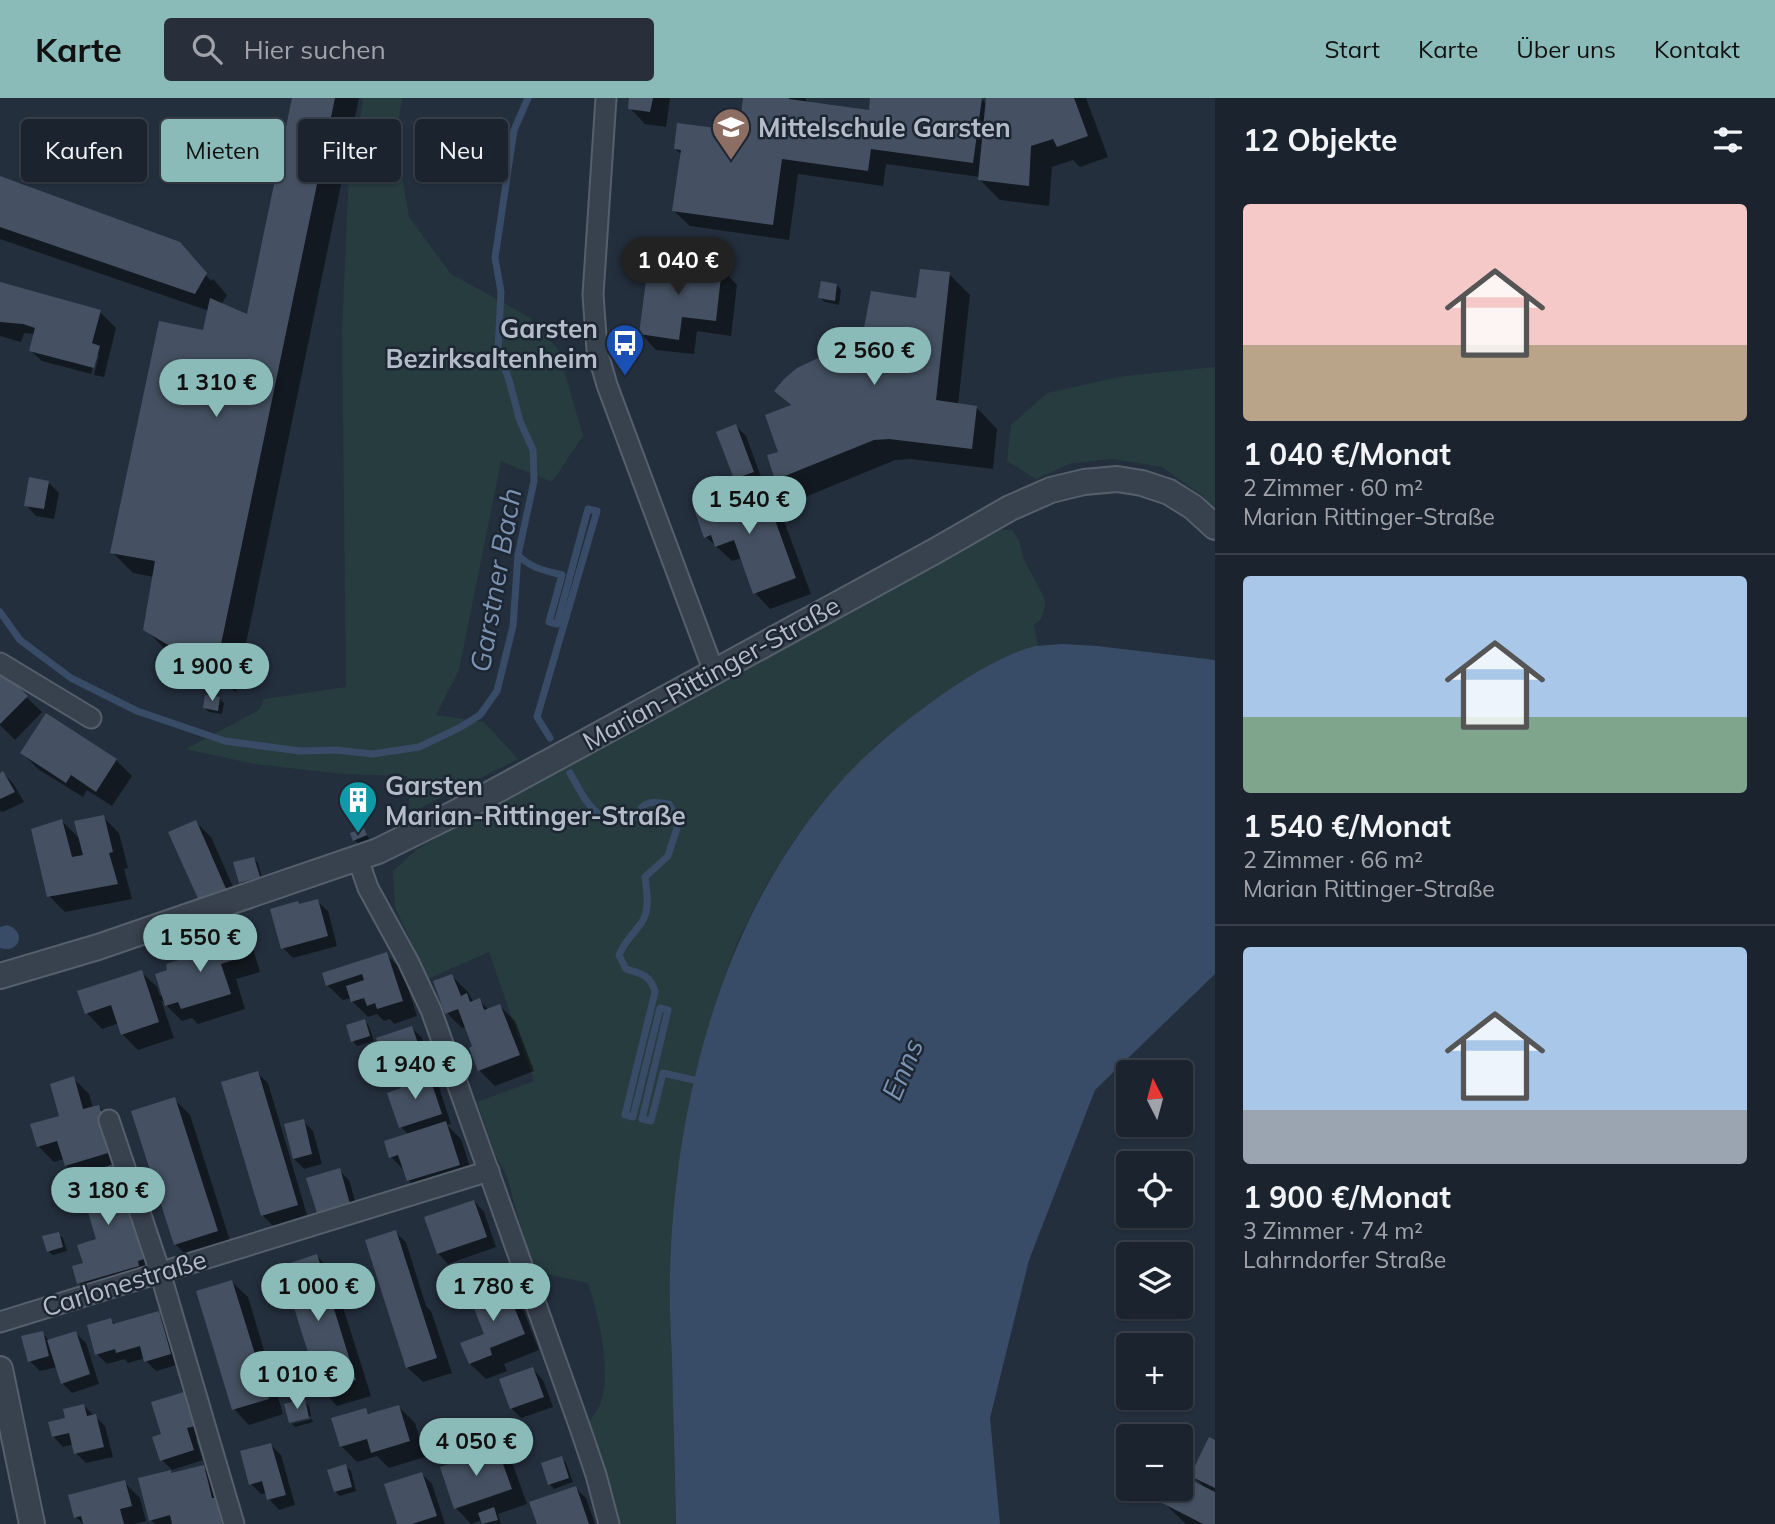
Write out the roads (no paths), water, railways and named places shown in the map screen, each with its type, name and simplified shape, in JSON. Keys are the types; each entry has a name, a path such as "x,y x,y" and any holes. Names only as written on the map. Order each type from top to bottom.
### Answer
{"street":[{"path":"606,98 593,295 597,351 607,385 714,672"},
{"name":"Marian-Rittinger-Straße","path":"0,976 111,943 377,851 455,813 1010,508 1051,490 1084,482 1117,479 1142,483 1169,492 1193,507 1215,527"},
{"path":"0,663 91,718"},
{"path":"358,859 368,888 431,1010 579,1425 609,1524"},
{"path":"109,1120 160,1272 234,1524"},
{"name":"Carlonestraße","path":"0,1322 489,1171"},
{"path":"0,1369 32,1524"}],"water":[{"name":"Enns","path":"1036,646 1097,646 1215,660 1215,974 1126,1060 1116,1060 1116,1070 1095,1090 1029,1260 990,1418 1000,1524 676,1524 670,1296 675,1199 685,1122 703,1046 727,972 759,901 799,835 847,775 904,723 967,678 1019,651"},
{"path":"7,925 17,932 18,941 12,948 0,948 0,927"},
{"path":"487,1275 491,1286 462,1296 458,1285"}],"waterway":[{"name":"Garstner Bach","path":"0,612 20,640 71,678 137,711 225,741 300,751 336,750 373,754 419,747 480,715 497,691 513,626 518,555 534,481 533,450 520,421 498,349 501,292 495,258 514,130 528,98"},
{"path":"518,555 533,566 562,575 549,622 557,624 588,509 597,511 537,717 550,738"},
{"path":"570,773 594,810 611,820 636,817 642,807 653,802 669,804 675,815 677,828 668,856 645,877 645,917 619,955 626,969 648,979 655,992 625,1115 633,1117 660,1008 668,1010 642,1119 651,1121 663,1073 694,1080"}],"place":[{"name":"Mittelschule Garsten","path":"731,161"},
{"name":"Garsten Bezirksaltenheim","path":"625,377"},
{"name":"Garsten Marian-Rittinger-Straße","path":"358,834"}]}
